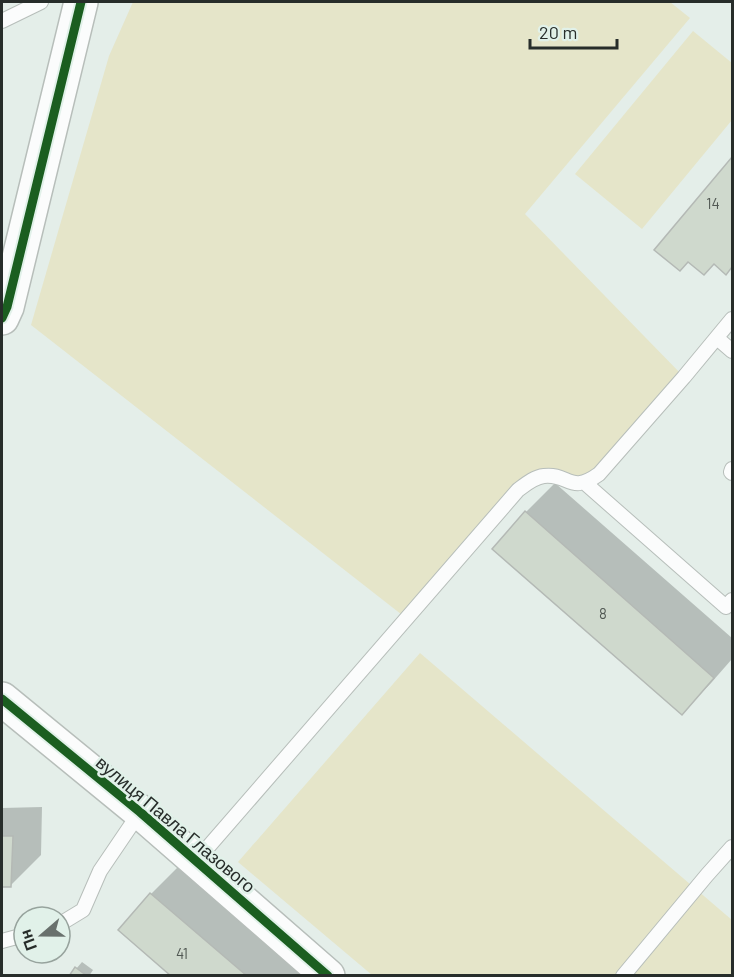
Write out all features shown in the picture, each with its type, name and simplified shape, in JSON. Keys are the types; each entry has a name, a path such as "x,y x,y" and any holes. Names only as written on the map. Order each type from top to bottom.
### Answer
{"street":[{"path":"2,318 7,307 6,281 81,2"},
{"name":"вулиця Павла Глазового","path":"2,699 140,812 328,975"}],"lane":[{"path":"2,21 41,2"},
{"path":"732,319 605,469 585,483 726,607 732,600"},
{"path":"717,338 732,351"},
{"name":"вулиця Павла Глазового","path":"196,861 518,490 535,478 543,476 551,476 572,483 585,483"},
{"path":"72,916 83,909 100,871 140,812"},
{"path":"623,975 732,847"}],"green space":[{"path":"133,2 670,2 690,18 525,214 684,377 592,480 535,478 406,618 31,325 109,56"},
{"path":"693,31 732,63 732,120 642,229 575,174"},
{"path":"420,653 732,920 732,975 372,975 238,862"}],"building":[{"path":"732,157 732,267 726,275 714,264 704,275 688,262 680,271 654,250"},
{"path":"525,511 714,678 682,715 492,549"},
{"path":"2,836 13,836 11,887 2,887"},
{"path":"150,893 247,976 171,976 118,930"},
{"path":"75,967 87,976 69,976"}],"cycle path":[{"path":"2,318 7,307 81,2"},
{"path":"2,699 140,812 328,976"}]}
